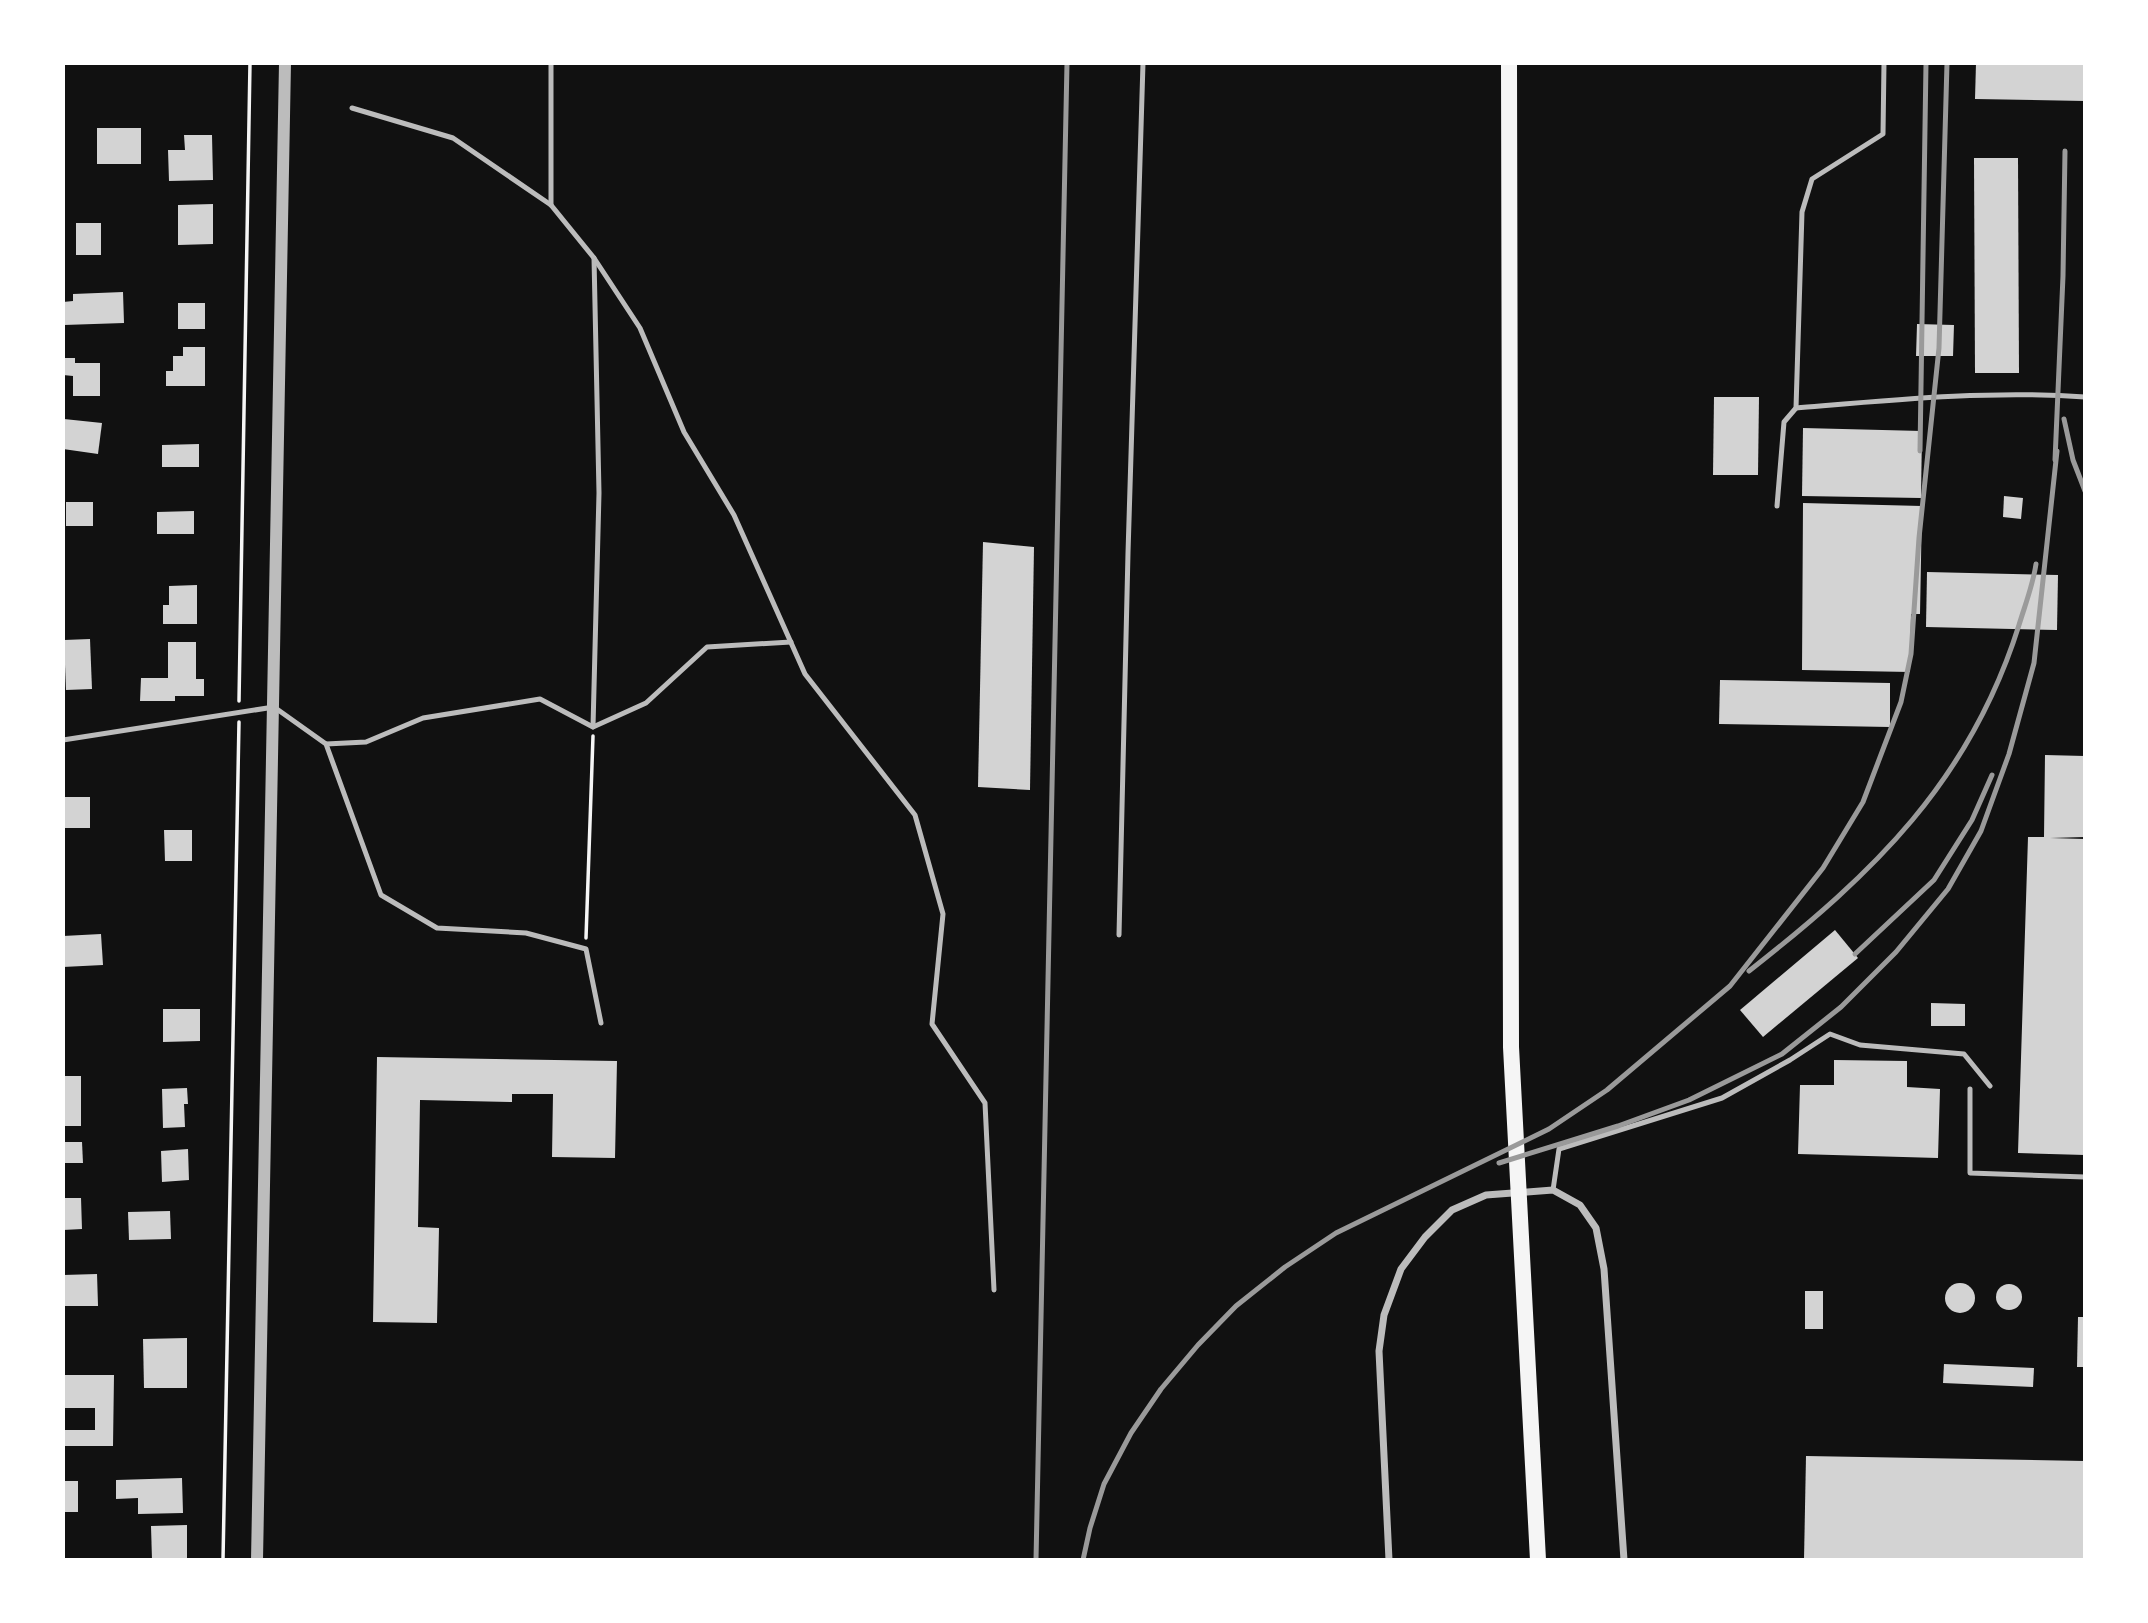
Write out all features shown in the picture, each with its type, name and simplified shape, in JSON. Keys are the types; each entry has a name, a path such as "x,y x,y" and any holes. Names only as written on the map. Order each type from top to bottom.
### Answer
{"main road":[{"path":"1509,63 1511,1047 1538,1560"}],"street":[{"path":"257,1560 285,63"},
{"path":"1389,1560 1380,1351 1384,1315 1401,1269 1425,1237 1452,1210 1486,1195 1553,1190 1580,1205 1596,1228 1604,1269 1624,1560"}],"lane":[{"path":"551,63 551,205"},
{"path":"1119,935 1143,63"},
{"path":"1777,506 1784,422 1796,408 1802,212 1812,179 1882,134 1884,63"},
{"path":"352,108 453,138 551,205 594,258 640,328 684,432 734,516 805,674 915,815 943,914 932,1024 985,1103 994,1290"},
{"path":"593,727 599,493 594,258"},
{"path":"1796,408 1921,397 2085,397"},
{"path":"593,727 646,703 707,647 791,642"},
{"path":"326,744 366,743 423,718 541,699 593,727"},
{"path":"63,740 274,707 326,744 381,895 437,928 526,933 586,949 601,1023"},
{"path":"1553,1190 1559,1149 1722,1098 1830,1034 1860,1045 1964,1054 1990,1086"},
{"path":"1970,1090 1970,1173 2085,1177"}],"path":[{"path":"223,1560 250,63"},
{"path":"586,949 593,727"}],"building":[{"path":"1976,63 2085,63 2085,101 1975,99"},
{"path":"97,128 141,128 141,164 97,164"},
{"path":"184,135 212,135 213,180 169,181 168,150 185,150"},
{"path":"1974,158 2018,158 2019,373 1975,373"},
{"path":"213,204 213,244 178,245 178,205"},
{"path":"76,223 101,223 101,255 76,255"},
{"path":"123,292 124,323 64,325 63,302 73,301 73,294"},
{"path":"178,303 205,303 205,329 178,329"},
{"path":"1917,324 1954,325 1953,356 1916,356"},
{"path":"183,347 205,347 205,386 166,386 166,371 173,371 173,356 183,356"},
{"path":"63,358 75,358 75,363 100,363 100,396 73,396 73,376 63,375"},
{"path":"1714,397 1759,397 1758,475 1713,475"},
{"path":"64,419 102,423 98,454 63,449"},
{"path":"1803,428 1922,431 1921,498 1802,496"},
{"path":"199,444 199,467 162,467 162,445"},
{"path":"2004,496 2023,498 2021,519 2003,517"},
{"path":"66,502 93,502 93,526 66,526"},
{"path":"1803,503 1922,506 1920,614 1911,614 1910,672 1802,670"},
{"path":"194,511 194,534 157,534 157,512"},
{"path":"983,542 1034,547 1030,790 978,787"},
{"path":"1927,572 2058,575 2057,630 1926,627"},
{"path":"197,585 197,624 163,624 163,605 169,605 169,586"},
{"path":"90,639 92,689 66,690 64,640"},
{"path":"168,642 196,642 196,679 204,679 204,696 175,696 175,701 140,701 141,678 168,678"},
{"path":"1720,680 1890,683 1890,727 1719,724"},
{"path":"2045,755 2085,756 2085,837 2050,838 2085,839 2085,1155 2018,1153 2028,837 2044,837"},
{"path":"63,797 90,797 90,828 63,828"},
{"path":"164,830 192,830 192,861 165,861"},
{"path":"1835,930 1858,958 1763,1037 1740,1010"},
{"path":"101,934 103,965 63,967 63,936"},
{"path":"1931,1003 1965,1004 1965,1026 1931,1026"},
{"path":"163,1009 200,1009 200,1041 163,1042"},
{"path":"377,1057 617,1061 615,1158 552,1157 553,1094 512,1094 512,1102 420,1100 418,1227 439,1228 437,1323 373,1322"},
{"path":"1834,1060 1907,1061 1907,1087 1940,1089 1938,1158 1798,1154 1800,1085 1834,1085"},
{"path":"63,1076 81,1076 81,1126 63,1126"},
{"path":"187,1088 188,1104 184,1104 185,1127 163,1128 162,1089"},
{"path":"63,1142 82,1142 83,1163 63,1163"},
{"path":"188,1149 189,1180 162,1182 161,1151"},
{"path":"63,1198 81,1198 82,1229 63,1230"},
{"path":"170,1211 171,1239 129,1240 128,1212"},
{"path":"97,1274 98,1306 63,1306 63,1275"},
{"path":"1960,1283 1971,1287 1975,1298 1971,1309 1960,1313 1949,1309 1945,1298 1949,1287"},
{"path":"2009,1284 2018,1288 2022,1297 2018,1306 2009,1310 2000,1306 1996,1297 2000,1288"},
{"path":"1805,1291 1823,1291 1823,1329 1805,1329"},
{"path":"2078,1317 2085,1317 2085,1367 2077,1367"},
{"path":"187,1338 187,1388 144,1388 143,1339"},
{"path":"1944,1364 2034,1368 2033,1387 1943,1383"},
{"path":"63,1375 114,1375 113,1446 63,1446 63,1430 95,1430 95,1408 63,1408"},
{"path":"1806,1456 2085,1461 2085,1560 1804,1560"},
{"path":"182,1478 183,1513 138,1514 138,1498 116,1499 116,1480"},
{"path":"63,1481 78,1481 78,1512 63,1512"},
{"path":"187,1525 187,1560 152,1560 151,1526"}],"railway":[{"path":"1036,1560 1067,63"},
{"path":"1920,451 1926,63"},
{"path":"1083,1560 1104,1484 1131,1433 1161,1389 1236,1306 1285,1267 1336,1233 1549,1129 1607,1090 1730,986 1823,868 1863,802 1901,702 1911,654 1919,538 1939,348 1947,63"},
{"path":"2055,460 2065,151"},
{"path":"2064,419 2073,460 2085,491"},
{"path":"1499,1163 1618,1126 1689,1100 1782,1054 1841,1007 1896,952 1948,889 1981,831 2009,754 2034,663 2057,451"},
{"path":"1749,971 1837,898 1876,860 1912,820 1945,777 1974,731 1998,681 2019,625 2036,564"},
{"path":"1855,954 1934,880 1972,820 1992,775"}]}
